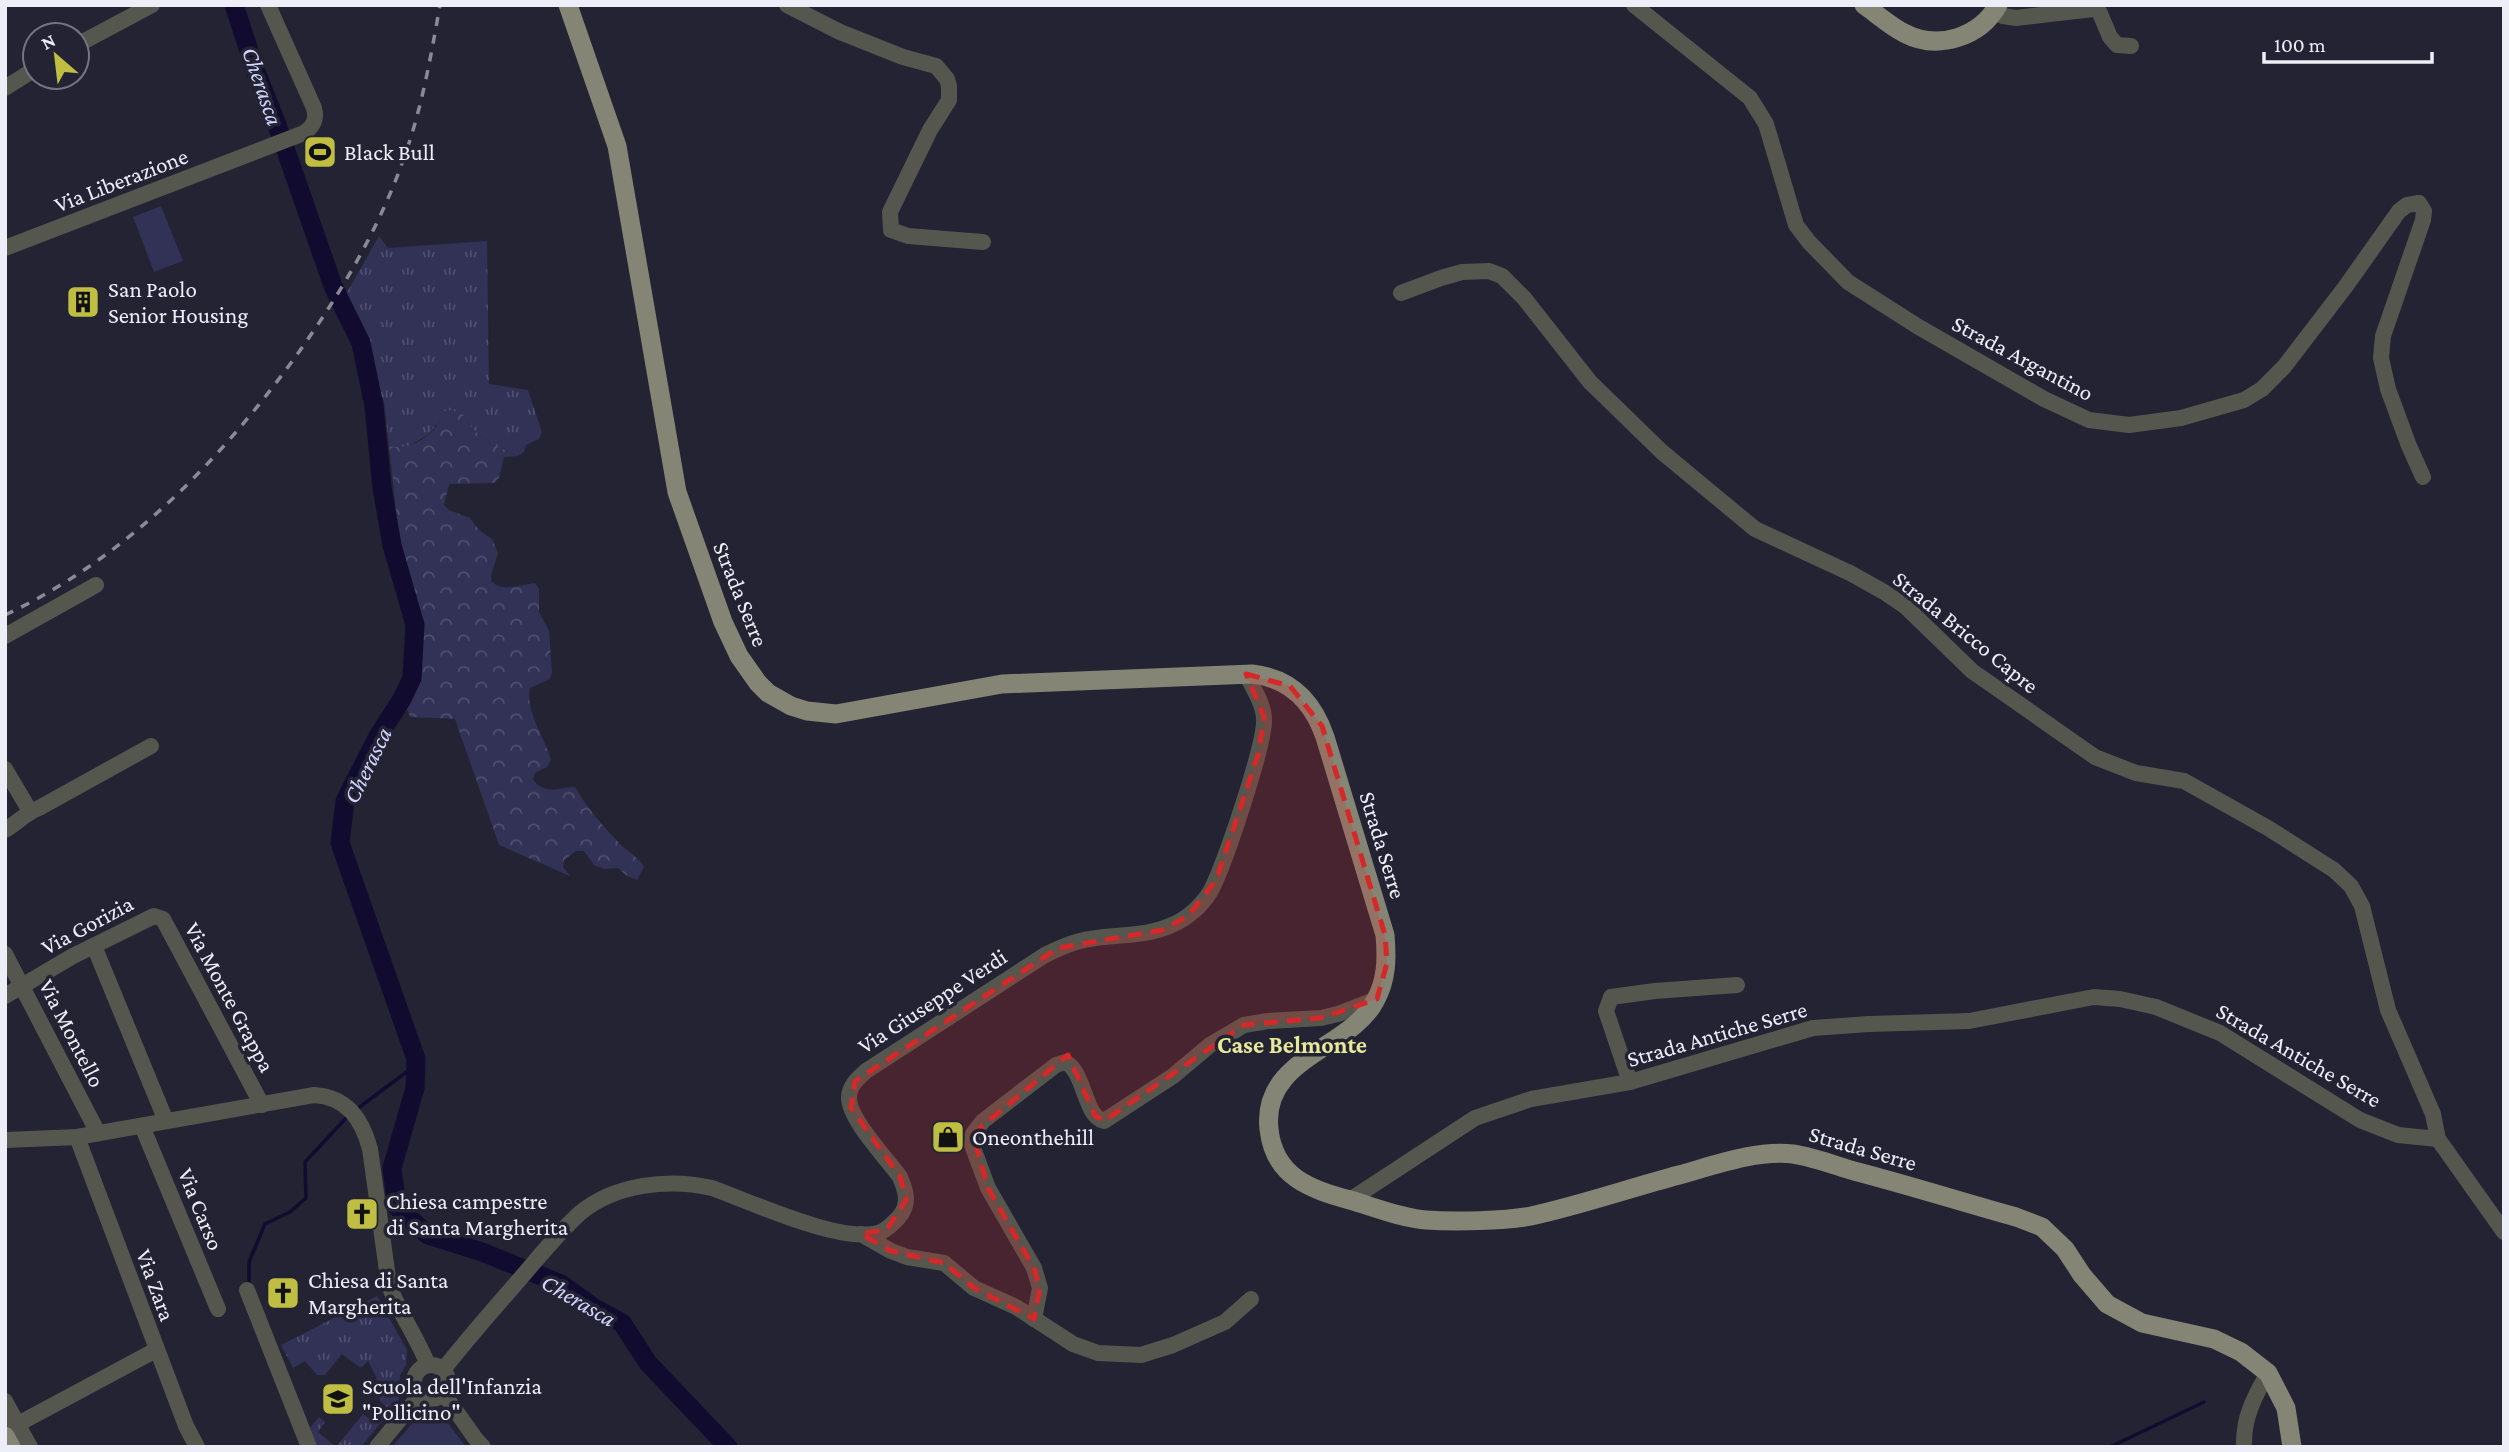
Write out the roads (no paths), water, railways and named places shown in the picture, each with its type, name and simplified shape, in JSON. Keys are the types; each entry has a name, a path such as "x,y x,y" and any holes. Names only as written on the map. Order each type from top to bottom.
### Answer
{"main road":[{"name":"Strada Serre","path":"568,5 617,146 677,492 723,622 743,663 768,693 791,706 807,711 836,714 1002,684 1246,674 1271,677 1290,686 1308,703 1321,726 1385,935 1387,963 1377,999 1360,1019 1296,1067 1280,1084 1271,1105 1269,1128 1274,1150 1286,1170 1303,1185 1423,1220 1457,1221 1530,1216 1753,1155 1793,1154 2016,1217 2042,1227 2065,1249 2081,1275 2106,1304 2142,1324 2214,1339 2241,1352 2268,1373 2286,1408 2292,1447"},
{"path":"1864,5 1905,34 1930,42 1952,40 1980,28 1997,7"},
{"path":"9,1427 11,1447"}],"street":[{"path":"91,38 152,5"},
{"name":"Via Liberazione","path":"5,248 304,133 315,121 314,107 268,5"},
{"path":"787,5 840,32 902,57 936,66 942,72 950,86 950,100 930,130 890,212 891,230 908,236 983,242"},
{"name":"Strada Argantino","path":"1634,5 1750,98 1766,124 1796,225 1848,282 1917,326 2044,399 2089,420 2129,425 2181,418 2244,400 2262,389 2284,367 2339,296 2399,211 2407,205 2419,203 2424,211 2423,220 2383,336 2381,358 2388,389 2423,477"},
{"path":"1997,7 2003,16 2016,18 2093,9 2099,11 2110,37 2117,45 2131,46"},
{"name":"Strada Bricco Capre","path":"1401,293 1462,272 1489,271 1502,276 1524,298 1590,382 1662,452 1755,529 1850,573 1884,592 1906,607 1972,671 2095,757 2136,773 2185,781 2268,828 2334,870 2351,886 2362,906 2388,1010 2433,1114 2438,1139"},
{"path":"5,636 96,586"},
{"name":"Via Giuseppe Verdi","path":"435,1368 587,1209 622,1192 657,1183 694,1184 842,1233 878,1233 887,1229 904,1211 906,1200 900,1177 851,1108 850,1089 855,1081 866,1071 1045,955 1089,939 1162,930 1188,916 1209,894 1223,863 1258,755 1264,727 1262,707 1246,674"},
{"path":"5,830 30,811 152,746"},
{"path":"7,777 30,811"},
{"name":"Via Gorizia","path":"5,996 154,916"},
{"name":"Via Monte Grappa","path":"154,916 163,919 262,1105"},
{"path":"94,946 166,1121"},
{"name":"Via Montello","path":"5,954 98,1133"},
{"path":"1630,1082 1606,1011 1611,997 1737,985"},
{"path":"1034,1319 1040,1288 1034,1268 982,1175 972,1144 976,1127 1058,1063 1071,1065 1095,1116 1104,1121 1173,1076 1210,1045 1244,1025 1321,1018 1377,999"},
{"name":"Strada Antiche Serre","path":"1350,1200 1475,1118 1531,1099 1630,1082 1813,1028 1969,1021 2082,999 2120,999 2156,1007 2220,1033 2360,1120 2398,1135 2438,1139"},
{"path":"5,1140 77,1137 314,1095 335,1098 352,1113 363,1129 370,1149 388,1285 394,1301 435,1368 448,1384 444,1394 435,1399 419,1396"},
{"name":"Via Carso","path":"142,1126 218,1309"},
{"name":"Via Zara","path":"77,1137 156,1350 197,1447"},
{"path":"2438,1139 2504,1232"},
{"path":"861,1234 891,1251 944,1263 974,1288 1016,1307 1073,1344 1098,1353 1141,1355 1173,1345 1225,1322 1251,1299"},
{"path":"247,1290 309,1447"},
{"path":"9,1427 156,1350"},
{"path":"419,1396 414,1380 418,1371 435,1368"},
{"path":"2244,1447 2243,1427 2254,1397 2268,1373"},
{"path":"444,1394 483,1447"},
{"path":"377,1447 419,1396"},
{"path":"5,1401 9,1427 30,1447"}],"waterway":[{"name":"Cherasca","path":"234,5 333,286 361,343 374,406 382,488 392,545 415,625 412,678 345,801 340,843 416,1059 415,1088 392,1168 397,1207 428,1235 482,1252 561,1284 593,1307 622,1323 648,1363 728,1447"},
{"path":"357,1109 416,1065"},
{"path":"249,1284 249,1262 265,1224 290,1212 306,1198 305,1162 348,1116"},
{"path":"2110,1447 2204,1402"}],"railway":[{"path":"5,615 87,568 160,510 226,444 285,371 341,289 387,201 410,140 419,107 440,5"}],"place":[{"name":"Black Bull","path":"320,152"},
{"name":"San Paolo Senior Housing","path":"83,302"},
{"name":"Oneonthehill","path":"948,1137"},
{"name":"Chiesa campestre di Santa Margherita","path":"362,1214"},
{"name":"Chiesa di Santa Margherita","path":"283,1293"},
{"name":"Scuola dell'Infanzia \"Pollicino\"","path":"338,1399"}],"district":[{"name":"Case Belmonte","path":"1292,1044"}]}
